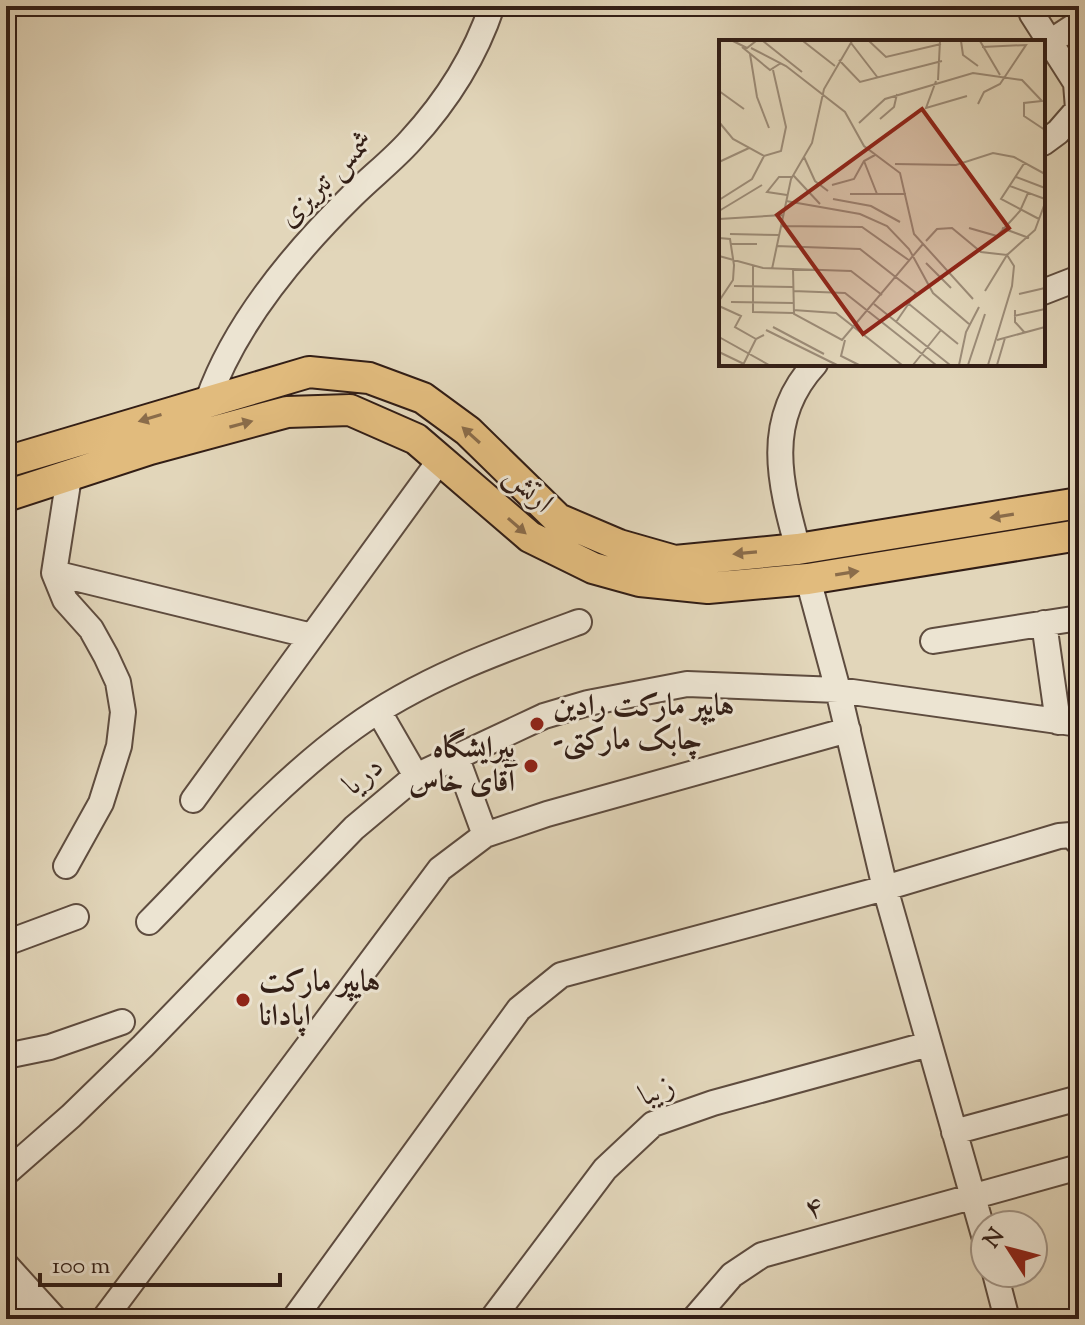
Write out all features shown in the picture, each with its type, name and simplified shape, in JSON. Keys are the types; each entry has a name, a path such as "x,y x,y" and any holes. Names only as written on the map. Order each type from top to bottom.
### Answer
{"main road":[{"name":"ارتش","path":"6,462 309,372 369,378 423,398 468,431 558,519 619,545 675,561 798,549 1079,503"},
{"name":"ارتش","path":"6,496 150,449 287,412 350,410 416,439 530,537 593,568 640,581 708,588 808,579 1079,535"}],"street":[{"name":"شمس تبریزی","path":"208,400 217,373 254,313 298,254 352,196 409,143 448,96 480,42 492,6"},
{"path":"1030,6 1076,83 1078,109 1045,142"},
{"path":"1050,42 1079,23"},
{"path":"1045,291 1079,278"},
{"path":"798,549 782,491 779,433 801,378 813,366"},
{"path":"193,800 440,460"},
{"path":"66,866 101,803 119,746 123,712 118,682 106,656 91,629 65,600 54,573 69,477"},
{"path":"54,573 312,636"},
{"path":"808,579 885,888 977,1209"},
{"path":"933,641 1079,618"},
{"path":"149,922 276,794 353,728 438,678 579,622"},
{"path":"1044,623 1068,723"},
{"name":"دریا","path":"6,1173 143,1046 354,828 416,776 544,716 588,703 687,684 838,690 1068,723"},
{"path":"379,712 416,776"},
{"path":"104,1319 440,869 485,835 562,810 848,730"},
{"path":"456,756 485,835"},
{"path":"294,1319 519,1009 561,975 885,888 1059,836 1071,835 1079,843"},
{"path":"6,943 76,917"},
{"path":"6,1056 50,1047 122,1022"},
{"name":"زیبا","path":"492,1319 605,1169 653,1124 713,1103 929,1044"},
{"path":"954,1132 1079,1098"},
{"name":"۴","path":"694,1319 732,1275 762,1255 1079,1167"},
{"path":"6,1265 55,1319"},
{"path":"999,1289 1007,1319"},
{"path":"8,1319 29,1291"}],"place":[{"name":"هایپر مارکت رادین -چابک مارکتی","path":"537,724"},
{"name":"پیرایشگاه آقای خاس","path":"531,766"},
{"name":"هایپر مارکت اپادانا","path":"243,1000"}]}
